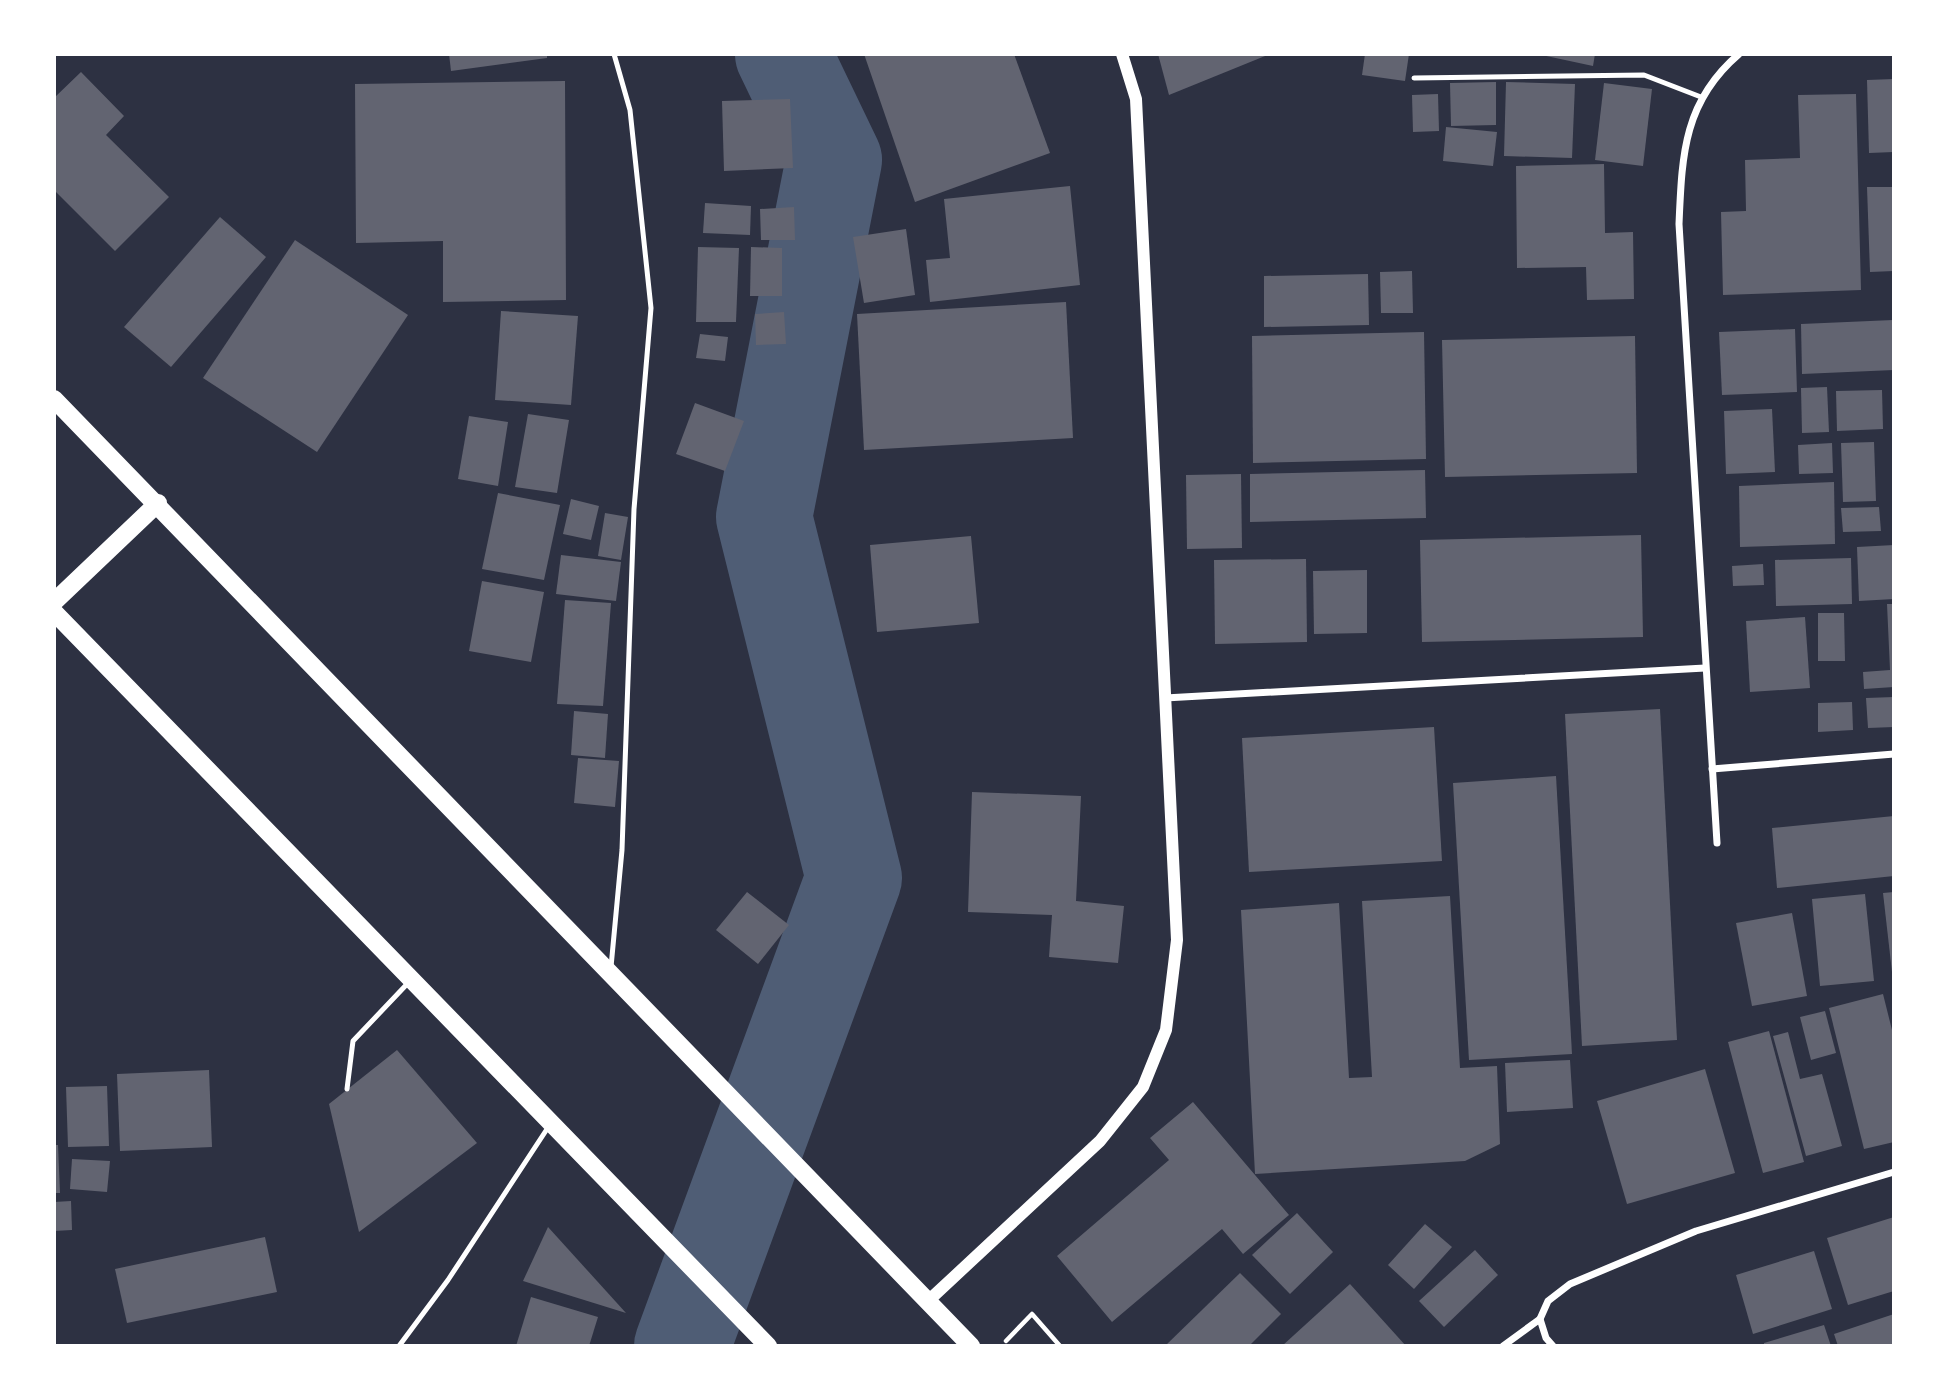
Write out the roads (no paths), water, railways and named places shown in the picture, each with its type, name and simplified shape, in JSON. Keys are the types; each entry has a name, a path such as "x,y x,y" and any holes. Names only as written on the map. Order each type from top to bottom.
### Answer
{"main road":[{"path":"54,399 158,503 971,1346"},
{"path":"54,602 158,503"},
{"path":"54,612 768,1346"}],"street":[{"path":"928,1302 1100,1141 1143,1087 1167,1030 1177,940 1136,99 1122,54"},
{"path":"1717,843 1679,224 1683,149 1701,97 1740,54"},
{"path":"1165,698 1705,668"},
{"path":"1712,769 1894,754"},
{"path":"1503,1346 1540,1319 1548,1301 1570,1284 1696,1231 1894,1172"},
{"path":"1540,1319 1546,1338 1553,1346"}],"lane":[{"path":"610,974 622,850 634,509 651,308 630,110 614,54"},
{"path":"1414,78 1644,75 1701,97"},
{"path":"347,1089 353,1041 411,980"},
{"path":"399,1346 448,1280 551,1123"}],"waterway":[{"path":"682,1346 854,878 764,517 834,160 783,54"}]}
